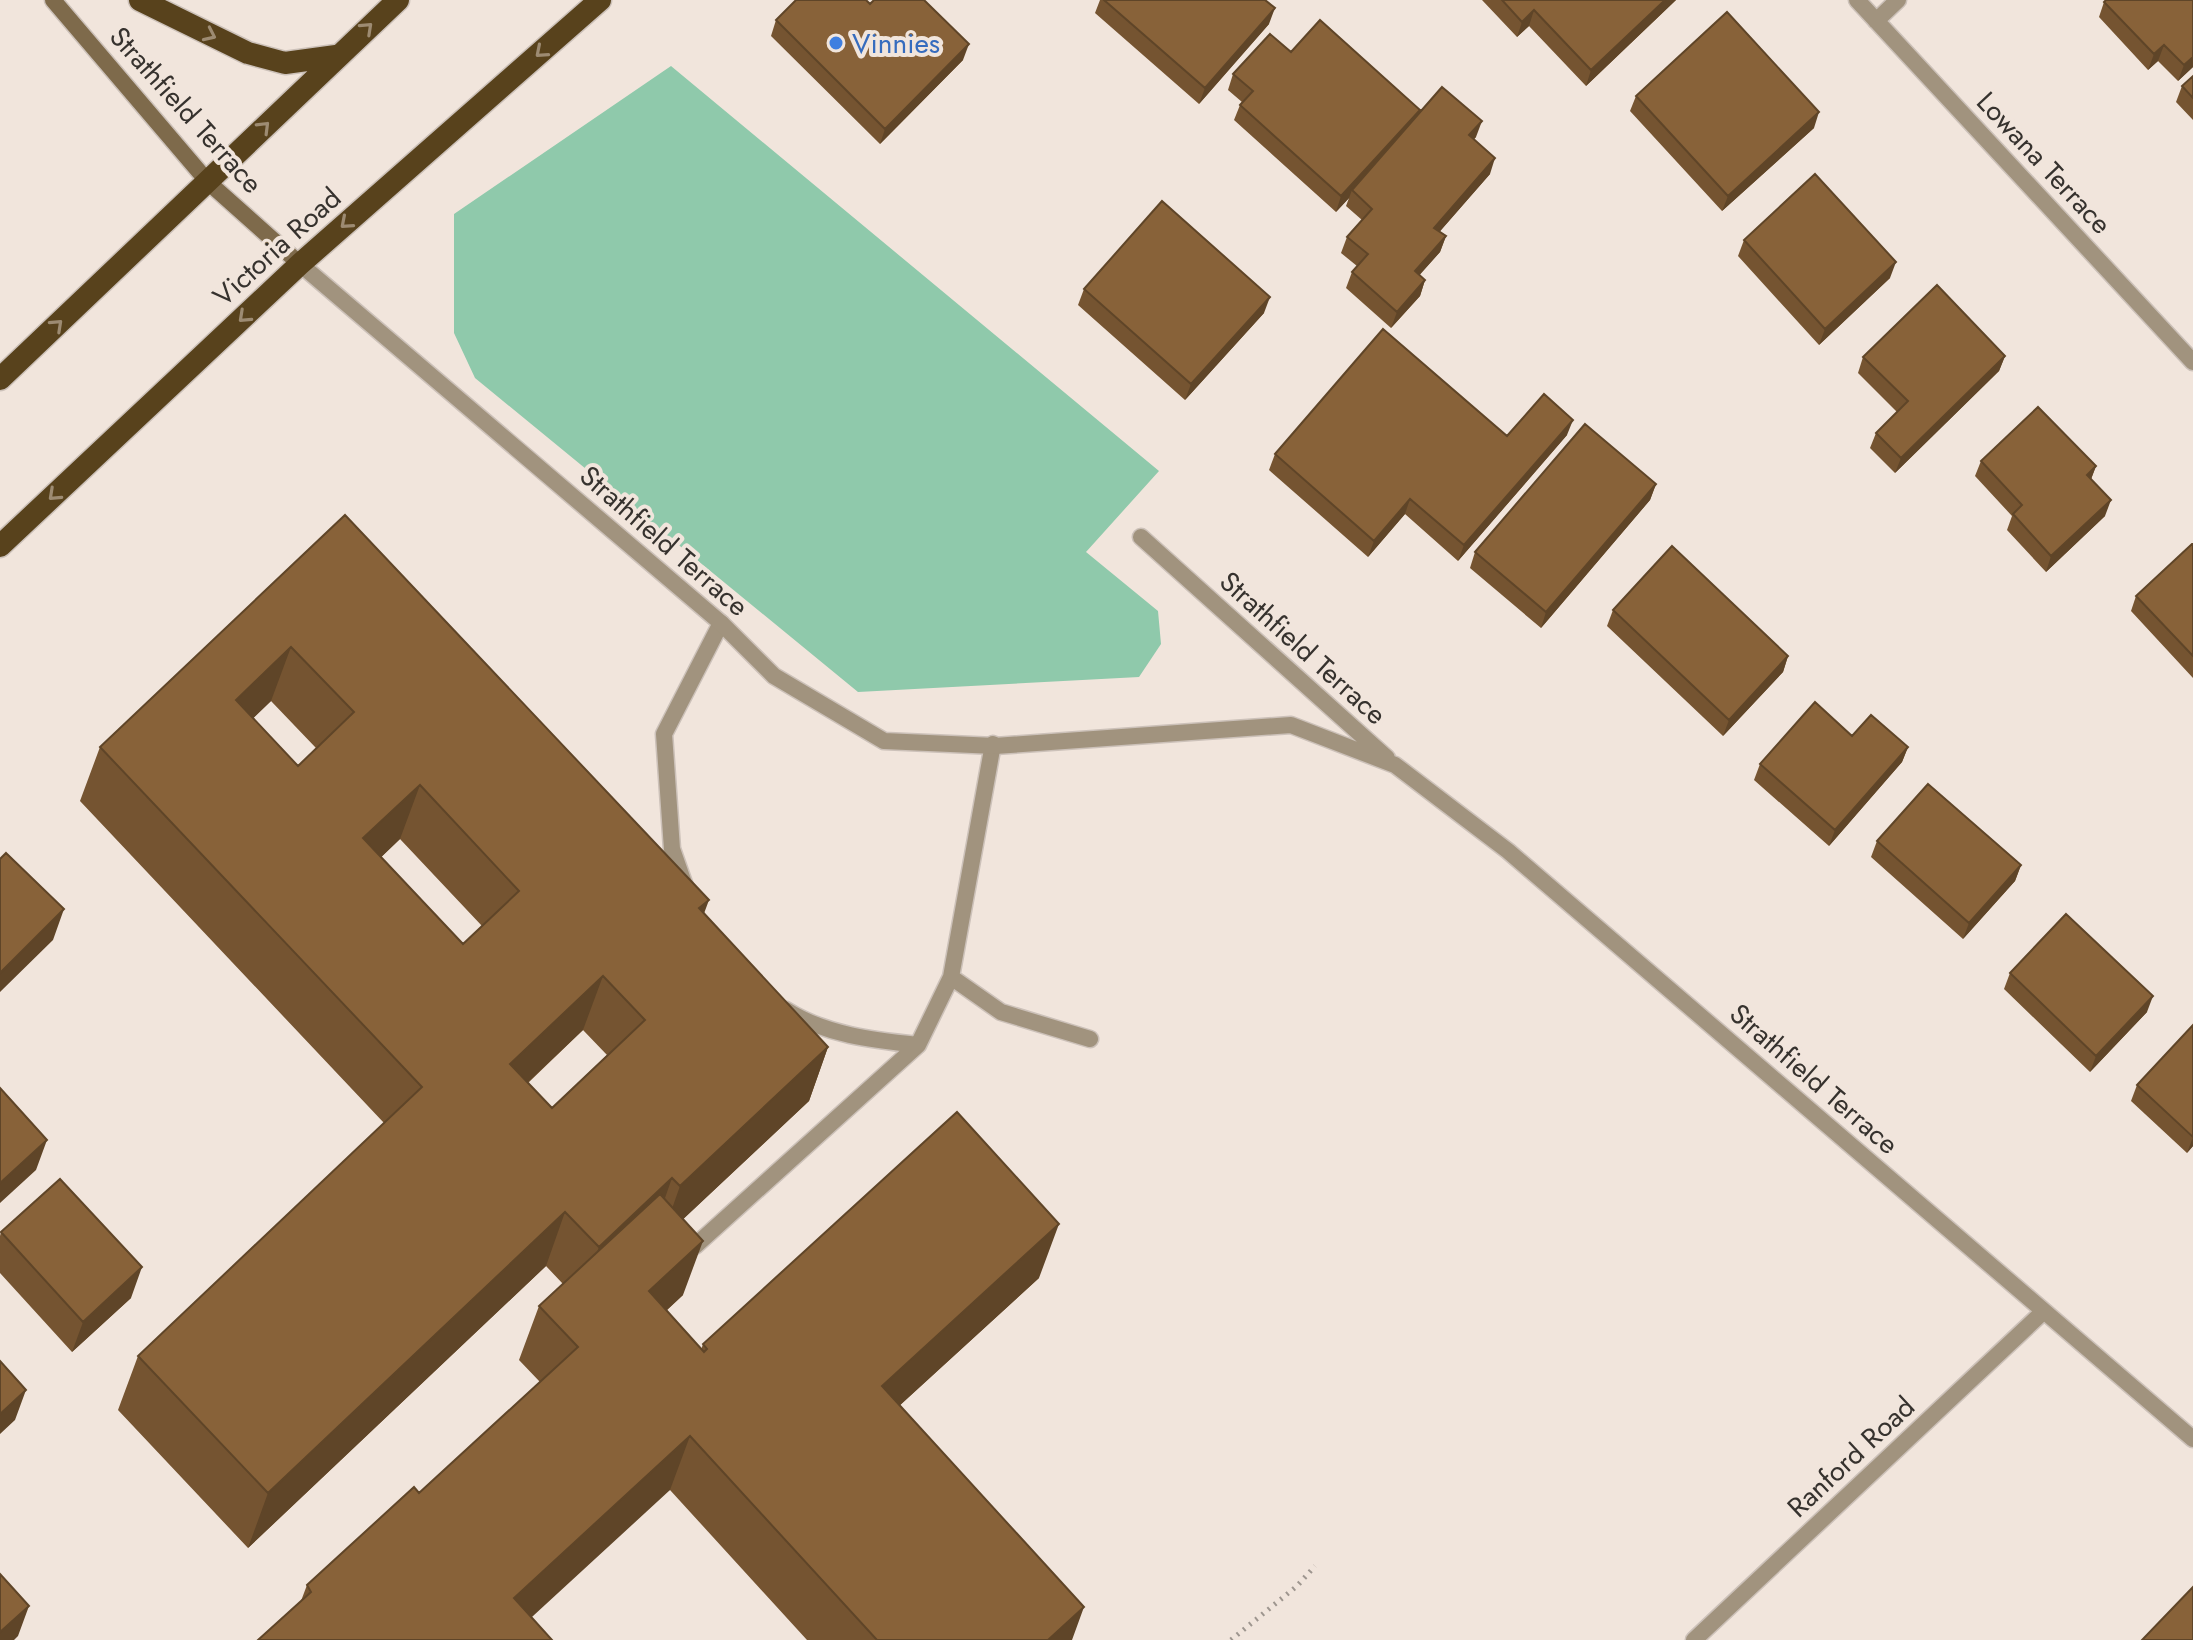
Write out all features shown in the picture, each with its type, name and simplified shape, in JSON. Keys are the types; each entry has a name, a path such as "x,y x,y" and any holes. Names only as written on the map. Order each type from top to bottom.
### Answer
{"highway":[{"path":"140,0 248,53 285,63 336,56"},
{"path":"0,379 398,0"},
{"name":"Victoria Road","path":"0,546 300,264 600,0"}],"main road":[{"name":"Strathfield Terrace","path":"53,0 208,182 300,264"}],"street":[{"name":"Lowana Terrace","path":"1857,0 2193,362"},
{"path":"1876,21 1898,0"},
{"name":"Strathfield Terrace","path":"300,264 721,623 774,676 884,741 993,744 1291,725 1395,765"},
{"name":"Strathfield Terrace","path":"1141,537 1395,765 1508,851 2193,1439"},
{"path":"693,908 672,849 664,734 721,623"},
{"path":"695,1246 918,1045 951,977 993,744"},
{"path":"951,977 1001,1012 1090,1039"},
{"path":"773,1002 808,1023 862,1039 918,1045"},
{"name":"Ranford Road","path":"1694,1640 2044,1311"}],"path":[{"path":"1231,1640 1297,1586 1315,1566"}],"green space":[{"path":"671,66 1159,471 1086,552 1158,611 1161,644 1139,677 858,692 475,378 454,333 454,214"}],"building":[{"path":"796,0 866,0 870,4 874,0 924,0 969,44 885,129 776,20"},
{"path":"1104,0 1265,0 1275,8 1205,88"},
{"path":"1502,0 1665,0 1591,70 1534,10 1522,22"},
{"path":"2193,0 2193,57 2184,65 2164,45 2154,54 2104,2"},
{"path":"1727,12 1819,112 1728,196 1636,96"},
{"path":"1320,20 1420,110 1341,196 1240,105 1253,91 1233,74 1270,34 1291,52"},
{"path":"2193,76 2193,98 2182,86"},
{"path":"1442,87 1482,121 1469,135 1495,158 1434,228 1446,236 1415,271 1425,280 1397,312 1352,272 1368,254 1347,237 1372,209 1352,190"},
{"path":"1815,174 1896,262 1825,329 1744,240"},
{"path":"1162,201 1270,297 1191,384 1084,289"},
{"path":"1937,285 2005,356 1901,458 1876,433 1908,401 1863,357"},
{"path":"1383,329 1507,436 1544,394 1573,420 1464,545 1410,499 1374,541 1275,454"},
{"path":"2038,407 2096,466 2087,475 2111,500 2051,556 2013,514 2022,505 1981,461"},
{"path":"1585,424 1656,484 1546,612 1475,552"},
{"path":"345,515 709,900 699,908 828,1047 680,1186 672,1178 599,1247 565,1212 268,1493 138,1356 422,1087 100,747","holes":["291,647 354,712 298,766 236,700","420,785 519,891 463,944 363,838","603,976 645,1020 552,1108 510,1064"]},
{"path":"2193,544 2193,656 2136,596"},
{"path":"1672,546 1788,656 1729,720 1613,610"},
{"path":"1815,702 1852,736 1871,715 1908,747 1835,830 1760,764"},
{"path":"1928,784 2021,865 1969,923 1877,841"},
{"path":"6,853 64,909 0,973 0,859"},
{"path":"2066,914 2153,996 2096,1056 2010,973"},
{"path":"2193,1025 2193,1137 2137,1085"},
{"path":"0,1088 47,1140 0,1183"},
{"path":"957,1112 1059,1224 882,1386 1084,1607 1048,1640 877,1640 690,1436 514,1598 552,1640 258,1640 311,1592 307,1585 414,1487 419,1493 578,1347 539,1306 660,1194 703,1241 649,1291 704,1352 707,1349 703,1344"},
{"path":"60,1179 142,1267 83,1322 1,1232"},
{"path":"0,1361 26,1390 0,1414"},
{"path":"0,1574 29,1606 0,1632"},
{"path":"2193,1587 2193,1640 2142,1640"}],"place":[{"name":"Vinnies","path":"836,43"}]}
